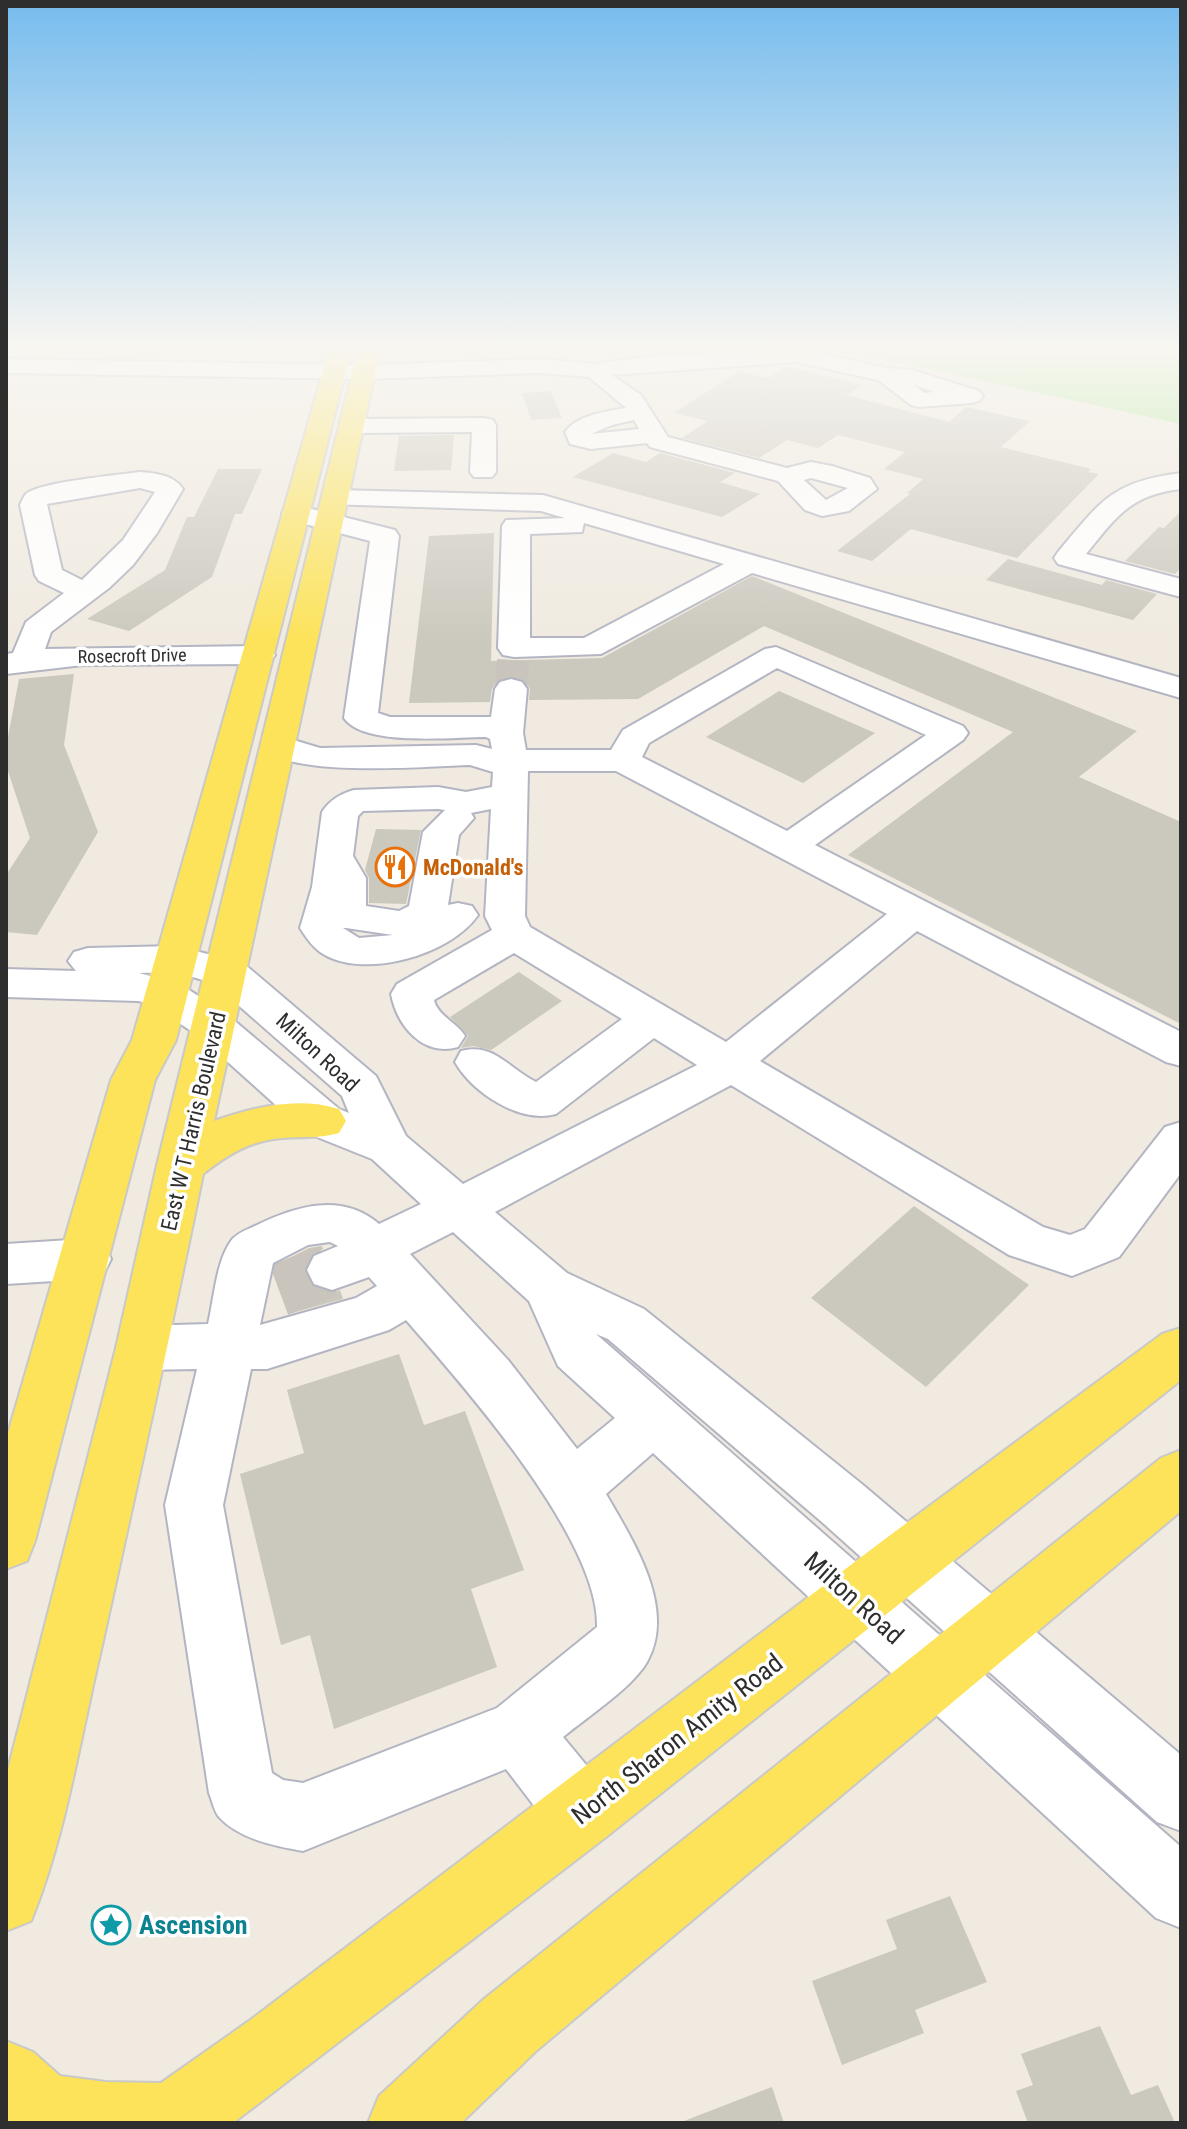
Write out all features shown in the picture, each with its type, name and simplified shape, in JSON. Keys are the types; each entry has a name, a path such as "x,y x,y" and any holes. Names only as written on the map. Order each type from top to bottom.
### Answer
{"main road":[{"name":"East W T Harris Boulevard","path":"6,1896 37,1785 142,1348 181,1165 280,746 321,511 328,444"},
{"name":"East W T Harris Boulevard","path":"6,1541 133,1080 154,1040 259,655 321,511 345,444"},
{"path":"181,1165 203,1147 244,1127 269,1121 323,1121"},
{"name":"North Sharon Amity Road","path":"171,2122 275,2047 582,1813 906,1559 1181,1350"},
{"path":"406,2123 510,2025 1181,1476"},
{"path":"6,2079 17,2095 51,2112 102,2120 171,2122"}],"street":[{"path":"483,472 484,444"},
{"path":"668,444 787,476"},
{"path":"16,662 37,628 113,572 148,528 170,489 168,486 140,480 47,494 36,499 33,505 49,575 84,592"},
{"path":"1181,481 1138,487 1120,496 1068,558 1181,588"},
{"path":"418,499 423,516 421,526 622,525"},
{"path":"321,511 418,499 543,503 1181,688"},
{"path":"321,511 395,532 385,536 361,718 386,727 491,727 504,763"},
{"path":"510,926 504,763 513,666 516,526"},
{"path":"513,666 590,647 750,562"},
{"name":"Rosecroft Drive","path":"16,662 83,656 259,655"},
{"path":"623,761 635,737 776,656 951,733 788,847"},
{"path":"280,746 318,758 476,755 504,763"},
{"path":"270,785 311,774 478,769 504,763 623,761 1181,1051"},
{"path":"337,848 347,878 346,916 404,924 427,912 441,832 504,763"},
{"path":"458,915 422,937 387,951 363,954 341,947 320,928 331,887 340,812 354,801 438,798 461,811"},
{"path":"461,811 446,863 445,896 449,909 458,915 510,926 653,1017 1026,1241 1072,1256 1102,1243 1181,1139"},
{"path":"354,1261 730,1064 914,913"},
{"path":"443,1036 416,1014 412,994 510,926"},
{"path":"6,958 170,976 228,973"},
{"name":"Milton Road","path":"228,973 360,1087 388,1147"},
{"path":"6,983 138,987 170,976"},
{"name":"Milton Road","path":"170,976 215,1027 323,1121 388,1147 549,1288 626,1324 906,1559 965,1653 1181,1893"},
{"path":"490,1074 540,1102 653,1017"},
{"path":"319,1224 344,1224 354,1261 411,1291 489,1376 572,1488 619,1580 630,1617 625,1644 518,1732 303,1817 272,1812 242,1793 194,1505 249,1311 250,1252 276,1236 319,1224"},
{"path":"6,1264 86,1259"},
{"name":"Milton Road","path":"549,1288 577,1350 856,1601 965,1653 1181,1798"},
{"path":"249,1311 267,1347 371,1315 411,1291"},
{"path":"142,1348 249,1311"},
{"path":"572,1488 653,1419"},
{"path":"518,1732 582,1813"}],"building":[{"path":"398,444 453,444 451,470 394,471"},
{"path":"706,444 780,444 759,458"},
{"path":"875,444 1004,444 1001,447 1091,469 1088,472 1099,474 1017,558 911,529 872,561 837,551 910,494 907,493 923,479 884,469 905,452"},
{"path":"613,453 646,462 660,453 735,473 720,482 760,494 722,517 573,477"},
{"path":"218,469 262,469 242,514 235,514 212,577 129,631 87,619 165,570 187,517 194,517"},
{"path":"1181,511 1181,567 1175,574 1125,561 1159,527 1164,528"},
{"path":"494,533 491,661 602,658 752,576 1137,731 1079,777 1181,822 1181,1024 848,855 1013,732 764,626 638,699 529,700 530,689 524,680 510,676 498,680 492,689 490,702 409,703 429,536"},
{"path":"1008,559 1102,585 1106,580 1157,594 1133,620 986,580"},
{"path":"74,674 64,745 98,832 37,935 6,932 6,875 30,838 6,765 6,747 19,679"},
{"path":"779,691 875,733 803,783 706,737"},
{"name":"McDonald's","path":"376,829 421,830 406,904 369,903 369,878 365,870"},
{"path":"519,972 562,1001 491,1050 473,1046 461,1048 468,1036 450,1017"},
{"path":"914,1206 1029,1285 926,1387 811,1298"},
{"path":"322,1246 323,1249 311,1255 304,1271 313,1287 331,1293 340,1290 343,1299 288,1314 274,1275 276,1265 309,1248"},
{"path":"399,1354 424,1425 465,1411 524,1570 471,1589 497,1667 334,1729 310,1635 281,1645 240,1474 304,1453 287,1390"},
{"path":"950,1896 987,1982 915,2010 924,2033 842,2065 812,1981 897,1949 886,1920"},
{"path":"1100,2026 1131,2095 1158,2085 1175,2123 1028,2123 1016,2091 1033,2085 1021,2054"},
{"path":"772,2087 784,2123 684,2123 684,2121"}],"tunnel":[{"path":"511,689 513,660"},
{"path":"279,1290 332,1270"}],"place":[{"name":"McDonald's","path":"395,867"},
{"name":"Ascension","path":"111,1925"}]}
